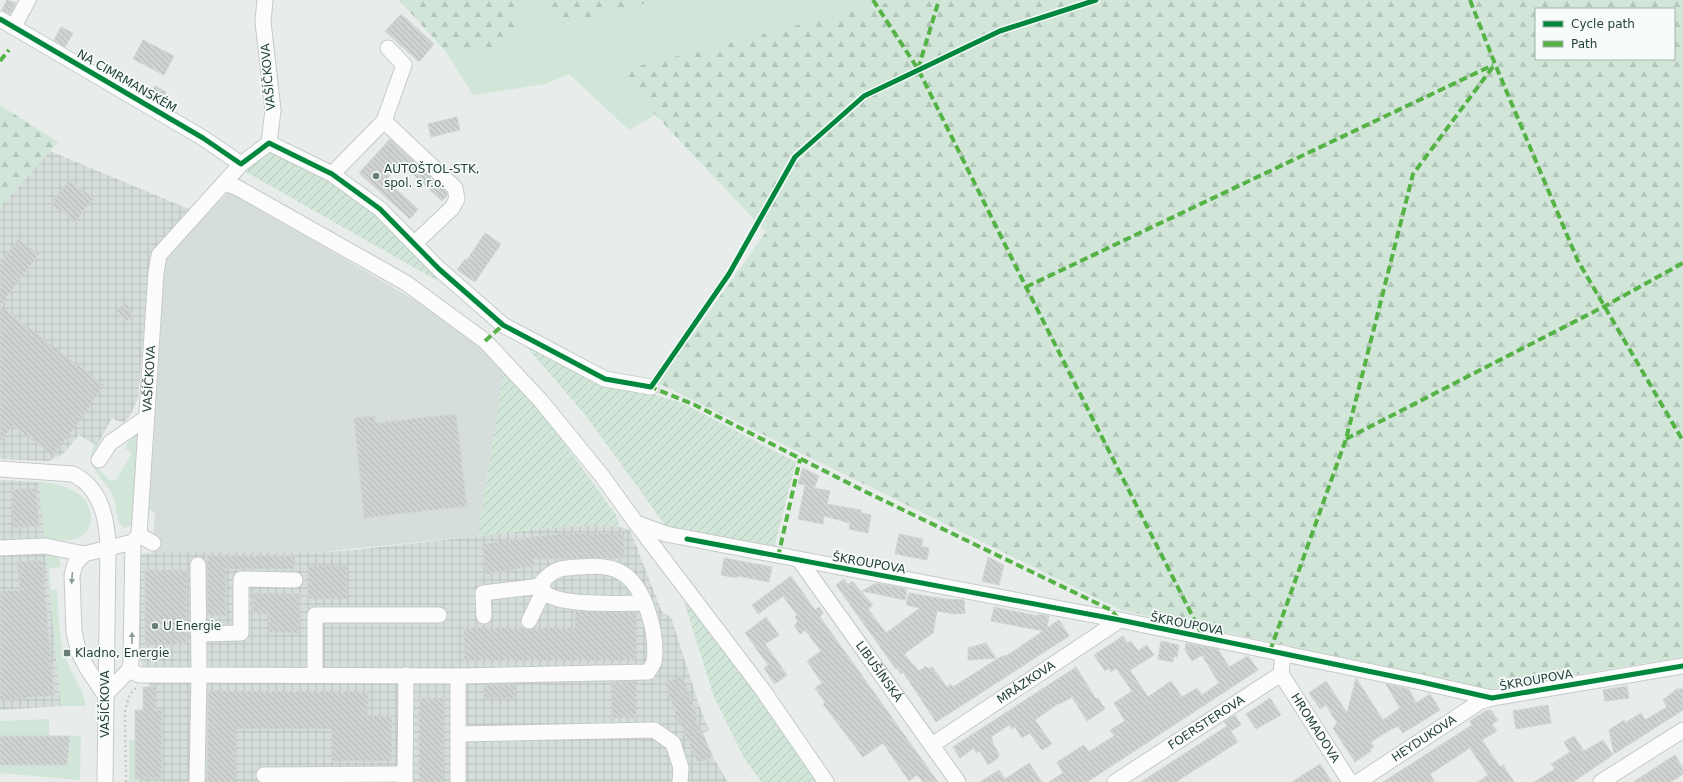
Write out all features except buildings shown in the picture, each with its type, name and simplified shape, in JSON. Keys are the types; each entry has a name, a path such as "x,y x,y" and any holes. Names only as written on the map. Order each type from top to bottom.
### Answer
{"street":[{"path":"14,26 28,0"},
{"name":"VAŠÍČKOVA","path":"134,672 131,662 136,539 156,273 159,255 241,164 269,143 273,110 263,22 265,0"},
{"name":"NA CIMRMANSKÉM","path":"0,19 203,138 241,164"},
{"path":"332,174 384,121 404,64 388,48"},
{"path":"384,121 455,188 457,199 452,208 414,244"},
{"path":"269,143 332,174 380,209 439,269 503,325 605,379 650,387"},
{"path":"225,183 238,188 406,283 484,341 541,402 602,476 762,689 826,782"},
{"path":"99,460 110,443 146,418"},
{"name":"VAŠÍČKOVA","path":"0,469 67,474 84,480 95,493 102,508 107,526 108,547 105,782"},
{"name":"ŠKROUPOVA","path":"636,523 666,534 687,539 1120,620 1492,698 1683,666"},
{"path":"0,548 45,546 84,554 136,539 153,543"},
{"path":"84,554 75,564 72,575 74,632 79,653 105,695 134,672 199,675 406,676 648,672 654,663 654,648 650,615 644,603 634,583 622,573 609,568 594,566 566,568 551,572 542,582 543,588 549,597 573,602 644,603"},
{"name":"LIBUŠÍNSKÁ","path":"800,560 958,782"},
{"path":"197,782 199,675 198,565"},
{"path":"199,634 242,633 240,579 295,580"},
{"path":"484,616 483,594 543,588"},
{"path":"529,621 543,588"},
{"path":"315,675 315,615 439,615"},
{"name":"MRÁZKOVA","path":"932,745 1120,620"},
{"path":"1280,674 1284,654"},
{"name":"FOERSTEROVA","path":"1115,782 1280,674"},
{"name":"HROMADOVA","path":"1280,674 1350,782"},
{"path":"264,775 405,778 406,676"},
{"path":"458,676 458,782"},
{"name":"HEYDUKOVA","path":"1358,782 1479,702 1492,698"},
{"path":"458,734 654,730 673,743 681,768 680,782"},
{"path":"1602,782 1683,730"}],"path":[{"path":"126,782 125,710 130,694 139,687 134,672"}],"shaded area":[{"path":"50,151 189,209 153,252 150,259 138,398 130,416 123,423 112,418 97,446 79,435 63,454 49,461 0,459 0,208"},
{"path":"229,191 423,305 472,341 504,370 478,536 312,553 152,553 155,512 149,510 165,258"},
{"path":"0,480 39,482 61,706 0,710"},
{"path":"614,525 630,530 662,612 671,617 698,702 709,730 702,734 713,757 728,782 140,782 140,779 135,779 135,710 143,710 149,687 148,668 142,666 140,658 140,554 165,552 312,553 355,550 567,526"}],"green space":[{"path":"399,0 527,0 503,50 446,52"},
{"path":"527,0 544,0 569,24 607,12 661,0 896,0 616,72 655,115 629,130 569,74 546,84 473,95 446,52 503,50"},
{"path":"544,0 661,0 607,12 569,24"},
{"path":"896,0 1683,0 1683,657 1489,689 1121,610 658,383 766,232 615,72"},
{"path":"0,105 58,142 0,208"},
{"path":"269,152 300,163 320,174 358,199 391,229 439,277 436,280 246,172 255,159"},
{"path":"519,338 612,388 656,395 682,403 796,462 773,552 695,535 665,525 586,416"},
{"path":"504,370 534,401 616,515 619,526 567,526 478,536"},
{"path":"135,433 139,436 140,442 131,525 125,528 119,523 113,496 96,472 91,459 95,444 99,447 96,466 109,480 116,480 132,453 125,448 131,435"},
{"path":"39,482 63,486 77,493 83,498 90,510 91,518 87,531 82,536 68,540 44,538"},
{"path":"46,554 53,555 60,560 61,567 49,568 51,590 57,590 62,646 68,663 83,694 86,706 61,706"},
{"path":"825,581 934,733 932,734 822,583"},
{"path":"813,589 952,782 948,782 811,591"},
{"path":"690,601 818,782 761,782 744,758 714,697 685,605"},
{"path":"49,719 49,736 0,736 0,721"},
{"path":"70,736 81,736 80,780 0,773 0,765 70,749"},
{"path":"129,740 135,740 140,782 129,782"}],"marked path":[{"path":"873,0 918,69 1026,287 1203,637"},
{"path":"918,69 939,0"},
{"path":"1470,0 1495,64 1578,261 1683,441"},
{"path":"0,61 9,50"},
{"path":"1270,651 1346,439 1413,174 1495,64"},
{"path":"1026,287 1493,65"},
{"path":"1346,439 1605,306 1683,263"},
{"path":"485,341 503,325"},
{"path":"651,385 651,387 695,405 866,492 1111,610 1119,619"},
{"path":"778,557 800,459"}],"cycle path":[{"path":"0,19 203,138 241,164 269,143 332,174 380,209 439,269 503,325 605,379 651,387 729,274 795,157 864,96 1000,31 1096,0"},
{"path":"687,539 1120,620 1492,698 1683,666"}],"place":[{"name":"AUTOŠTOL-STK, spol. s r.o.","path":"376,176"},
{"name":"U Energie","path":"155,626"},
{"name":"Kladno, Energie","path":"67,653"}]}
